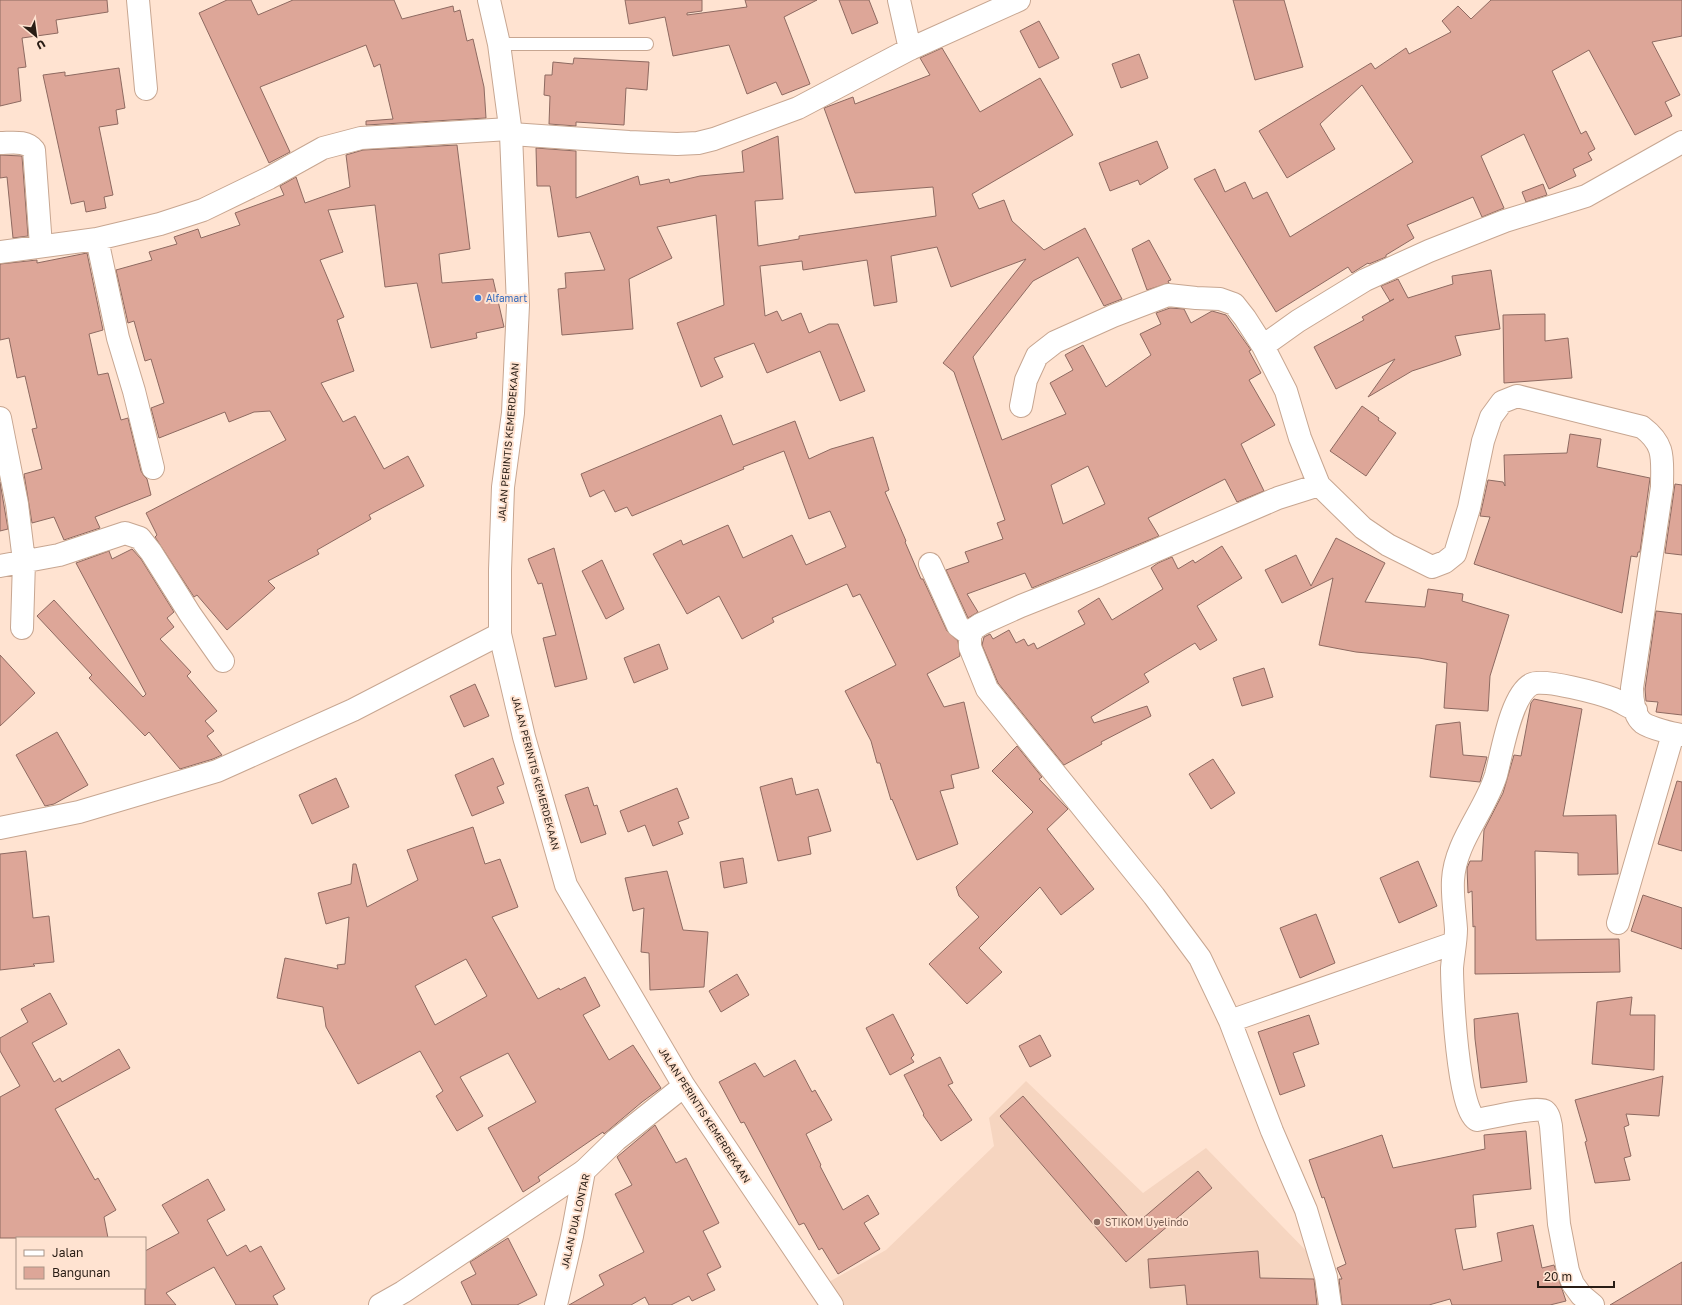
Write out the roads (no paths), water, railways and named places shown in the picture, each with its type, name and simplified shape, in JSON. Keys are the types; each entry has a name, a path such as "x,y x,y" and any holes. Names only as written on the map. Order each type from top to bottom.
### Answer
{"street":[{"path":"138,0 146,89"},
{"name":"JALAN PERINTIS KEMERDEKAAN","path":"489,0 499,44 510,131 518,304 513,413 502,487 500,634 524,737 566,885 684,1086 832,1305"},
{"path":"900,0 910,49"},
{"path":"0,252 97,239 160,224 203,210 269,178 323,148 361,138 510,131 636,143 698,143 714,139 798,108 910,49 1019,0"},
{"path":"1263,346 1298,321 1365,280 1429,251 1505,221 1586,196 1682,142"},
{"path":"0,143 29,144 34,150 41,246"},
{"path":"97,239 118,338 134,392 153,468"},
{"path":"1021,406 1026,380 1037,356 1055,342 1113,316 1168,295 1220,299 1234,304 1263,346 1286,391 1300,438 1319,485 1363,528 1388,546 1432,567 1445,562 1455,554 1469,508 1483,441 1491,417 1502,402 1517,396 1642,427 1653,435 1663,453 1662,487 1632,688 1632,699 1644,724 1678,734 1618,923"},
{"path":"0,418 17,504 24,561 22,628"},
{"path":"1319,485 1278,498 981,624 975,628 970,635 970,647 987,689 1154,896 1200,958 1230,1021 1272,1131 1306,1210 1326,1277 1330,1305"},
{"path":"0,566 59,555 125,533 140,538 151,552 190,614 223,661"},
{"path":"930,564 958,626 970,635"},
{"path":"0,828 79,812 217,771 353,710 500,634"},
{"path":"1593,1305 1573,1284 1568,1271 1559,1224 1548,1115 1545,1111 1540,1109 1477,1120 1471,1116 1467,1106 1462,1090 1456,1034 1452,969 1456,930 1453,880 1459,852 1496,776 1507,726 1522,692 1532,684 1548,682 1613,699 1636,710"},
{"path":"1230,1021 1454,944"},
{"name":"JALAN DUA LONTAR","path":"556,1305 572,1236 584,1171 616,1140 684,1086"},
{"path":"380,1305 403,1292 584,1171"}],"lane":[{"path":"499,44 647,44"}],"place":[{"name":"Alfamart","path":"478,298"},
{"name":"STIKOM Uyelindo","path":"1097,1222"}]}
